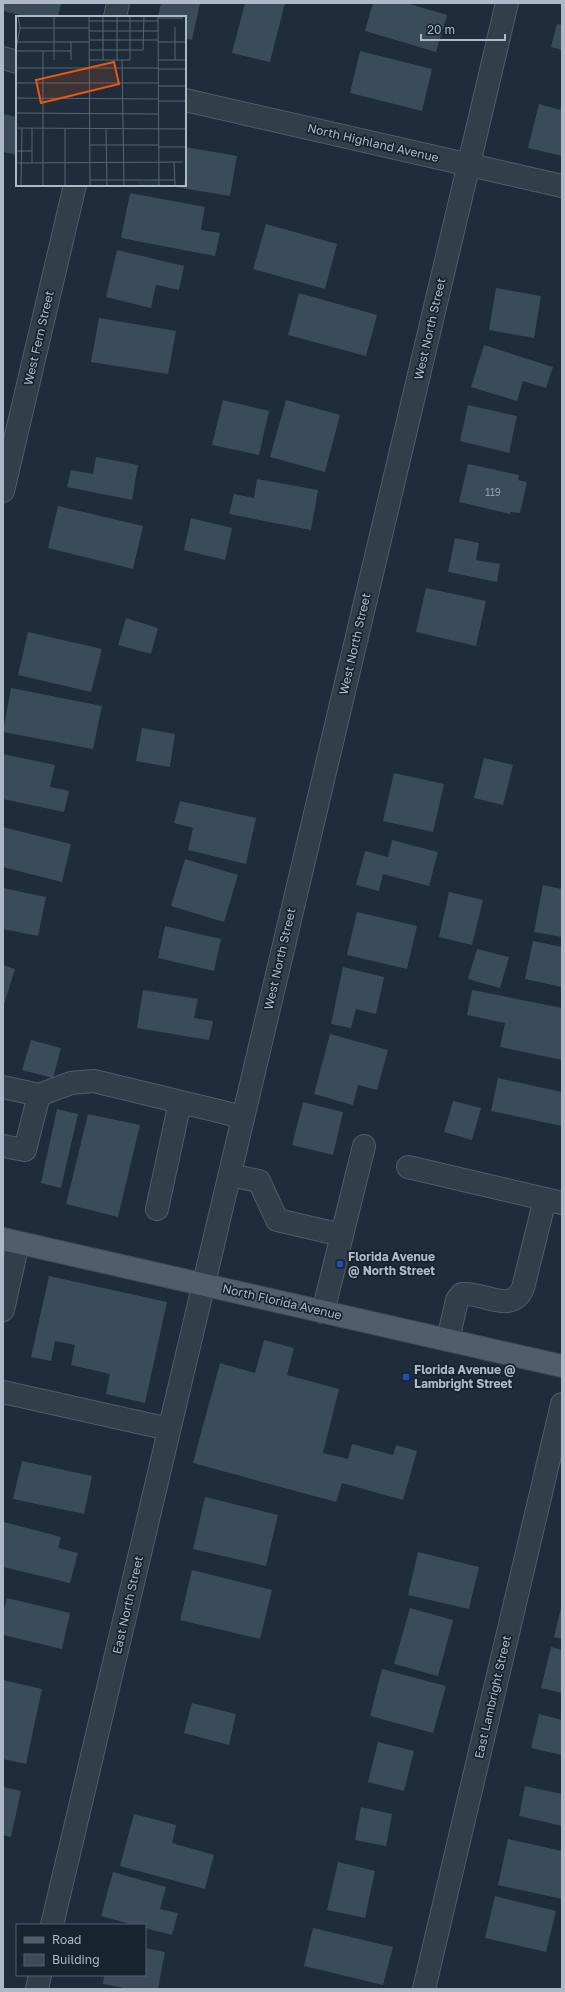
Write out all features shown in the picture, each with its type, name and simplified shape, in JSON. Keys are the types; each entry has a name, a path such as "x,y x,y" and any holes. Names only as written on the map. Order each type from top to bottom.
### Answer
{"main road":[{"name":"North Florida Avenue","path":"11,1241 562,1366"}],"street":[{"path":"115,16 118,3"},
{"name":"West North Street","path":"203,1284 507,3"},
{"path":"3,58 16,62"},
{"name":"North Highland Avenue","path":"186,100 562,186"},
{"name":"West Fern Street","path":"3,491 75,186"},
{"path":"3,1087 39,1095 71,1083 94,1081 243,1118"},
{"path":"3,1146 25,1150 39,1095"},
{"path":"157,1209 180,1102"},
{"path":"323,1312 364,1146"},
{"path":"408,1167 553,1201 520,1296 512,1301 505,1302 470,1293 462,1294 456,1300 448,1340"},
{"path":"230,1175 259,1181 277,1220 342,1235"},
{"path":"3,1310 11,1241"},
{"name":"East North Street","path":"52,1924 203,1284"},
{"path":"3,1392 169,1429"},
{"name":"East Lambright Street","path":"424,1989 562,1404"},
{"path":"37,1989 40,1976"}],"building":[{"path":"3,3 61,3 58,16 25,16 3,11"},
{"path":"161,3 200,3 192,40 186,38 186,16 158,16"},
{"path":"245,3 285,3 270,62 232,53"},
{"path":"373,3 406,3 447,15 436,52 365,31"},
{"path":"557,24 562,25 562,50 551,47"},
{"path":"360,51 432,69 422,111 350,93"},
{"path":"539,104 560,110 562,104 562,156 528,148"},
{"path":"3,114 16,117 16,155 3,152"},
{"path":"186,147 237,156 230,196 169,186 186,186"},
{"path":"130,193 205,207 201,230 220,233 215,256 121,238"},
{"path":"266,224 337,244 325,289 253,269"},
{"path":"117,250 184,266 179,290 156,285 151,308 106,297"},
{"path":"496,288 541,296 534,338 489,330"},
{"path":"299,293 377,315 366,356 288,335"},
{"path":"99,318 176,331 168,374 91,362"},
{"path":"484,345 553,367 546,388 523,381 517,401 471,387"},
{"path":"223,400 269,411 259,455 212,445"},
{"path":"286,400 340,415 325,472 270,457"},
{"path":"468,405 517,416 509,453 460,441"},
{"path":"96,457 138,465 132,500 67,487 71,470 93,474"},
{"path":"468,464 519,475 518,480 527,482 520,513 511,512 510,514 459,502"},
{"path":"257,479 318,490 311,530 229,514 234,494 254,498"},
{"path":"58,506 143,526 133,569 48,548"},
{"path":"191,518 232,528 225,560 184,550"},
{"path":"455,538 479,543 476,560 500,564 497,582 448,572"},
{"path":"426,588 486,601 476,646 416,632"},
{"path":"126,618 158,628 151,654 118,645"},
{"path":"28,632 102,649 91,692 18,675"},
{"path":"11,688 102,706 93,749 3,732"},
{"path":"142,728 175,734 170,767 136,761"},
{"path":"3,754 55,765 50,787 69,791 64,812 3,799"},
{"path":"484,758 513,765 503,805 474,798"},
{"path":"394,773 444,784 433,832 383,821"},
{"path":"180,801 256,818 246,864 188,850 193,828 174,823"},
{"path":"3,827 71,844 62,882 3,867"},
{"path":"392,840 438,852 429,886 383,874 379,891 356,885 365,851 388,857"},
{"path":"185,859 238,875 224,922 171,906"},
{"path":"543,885 562,889 562,937 534,932"},
{"path":"3,888 46,897 38,936 3,929"},
{"path":"449,892 483,900 472,945 439,937"},
{"path":"357,912 417,926 407,969 347,955"},
{"path":"165,926 221,939 214,971 158,958"},
{"path":"533,941 562,947 562,987 525,979"},
{"path":"477,949 509,957 500,988 468,979"},
{"path":"3,965 15,969 3,1008"},
{"path":"343,967 384,977 376,1014 356,1009 351,1028 331,1024"},
{"path":"143,990 198,999 194,1018 213,1021 209,1040 137,1028"},
{"path":"472,990 562,1008 562,1060 500,1047 505,1023 467,1015"},
{"path":"330,1034 388,1050 377,1090 358,1085 353,1105 314,1094"},
{"path":"31,1040 61,1048 53,1078 22,1070"},
{"path":"498,1078 562,1092 562,1126 491,1111"},
{"path":"453,1101 481,1108 472,1140 444,1132"},
{"path":"303,1102 343,1112 333,1155 292,1145"},
{"path":"57,1109 78,1114 61,1188 41,1183"},
{"path":"88,1114 140,1125 118,1217 66,1204"},
{"path":"49,1276 167,1302 145,1403 106,1394 110,1374 71,1365 75,1345 55,1341 51,1361 31,1357"},
{"path":"264,1340 294,1348 287,1375 339,1389 323,1453 348,1459 352,1444 393,1455 396,1445 417,1451 403,1500 342,1483 336,1502 193,1463 220,1363 255,1373"},
{"path":"22,1461 92,1476 84,1514 13,1499"},
{"path":"205,1497 278,1515 266,1566 193,1549"},
{"path":"4,1522 61,1537 58,1548 78,1553 70,1583 3,1567"},
{"path":"418,1552 479,1567 469,1609 408,1595"},
{"path":"192,1570 272,1590 260,1639 180,1620"},
{"path":"7,1598 70,1613 62,1649 3,1635 3,1613"},
{"path":"562,1604 562,1639 554,1637"},
{"path":"410,1608 453,1620 438,1676 394,1664"},
{"path":"551,1647 562,1650 562,1693 541,1688"},
{"path":"382,1669 446,1686 433,1733 370,1716"},
{"path":"3,1680 42,1689 26,1764 3,1759"},
{"path":"192,1703 236,1714 229,1745 184,1733"},
{"path":"539,1714 562,1720 562,1755 531,1748"},
{"path":"378,1742 414,1751 404,1791 368,1782"},
{"path":"525,1786 562,1794 562,1826 519,1816"},
{"path":"3,1787 21,1791 11,1837 3,1835"},
{"path":"361,1807 392,1814 386,1846 355,1840"},
{"path":"134,1814 176,1825 172,1843 214,1855 205,1889 120,1866"},
{"path":"508,1839 562,1851 562,1899 498,1885"},
{"path":"338,1862 375,1871 365,1918 327,1910"},
{"path":"113,1872 166,1887 160,1909 178,1913 172,1935 146,1928 146,1924 130,1924 101,1916"},
{"path":"495,1896 556,1911 546,1952 485,1938"},
{"path":"313,1928 393,1947 383,1985 304,1966"},
{"path":"146,1948 165,1952 158,1989 129,1989 103,1984 104,1976 146,1976"}],"place":[{"name":"Florida Avenue @ North Street","path":"340,1264"},
{"name":"Florida Avenue @ Lambright Street","path":"406,1377"}]}
